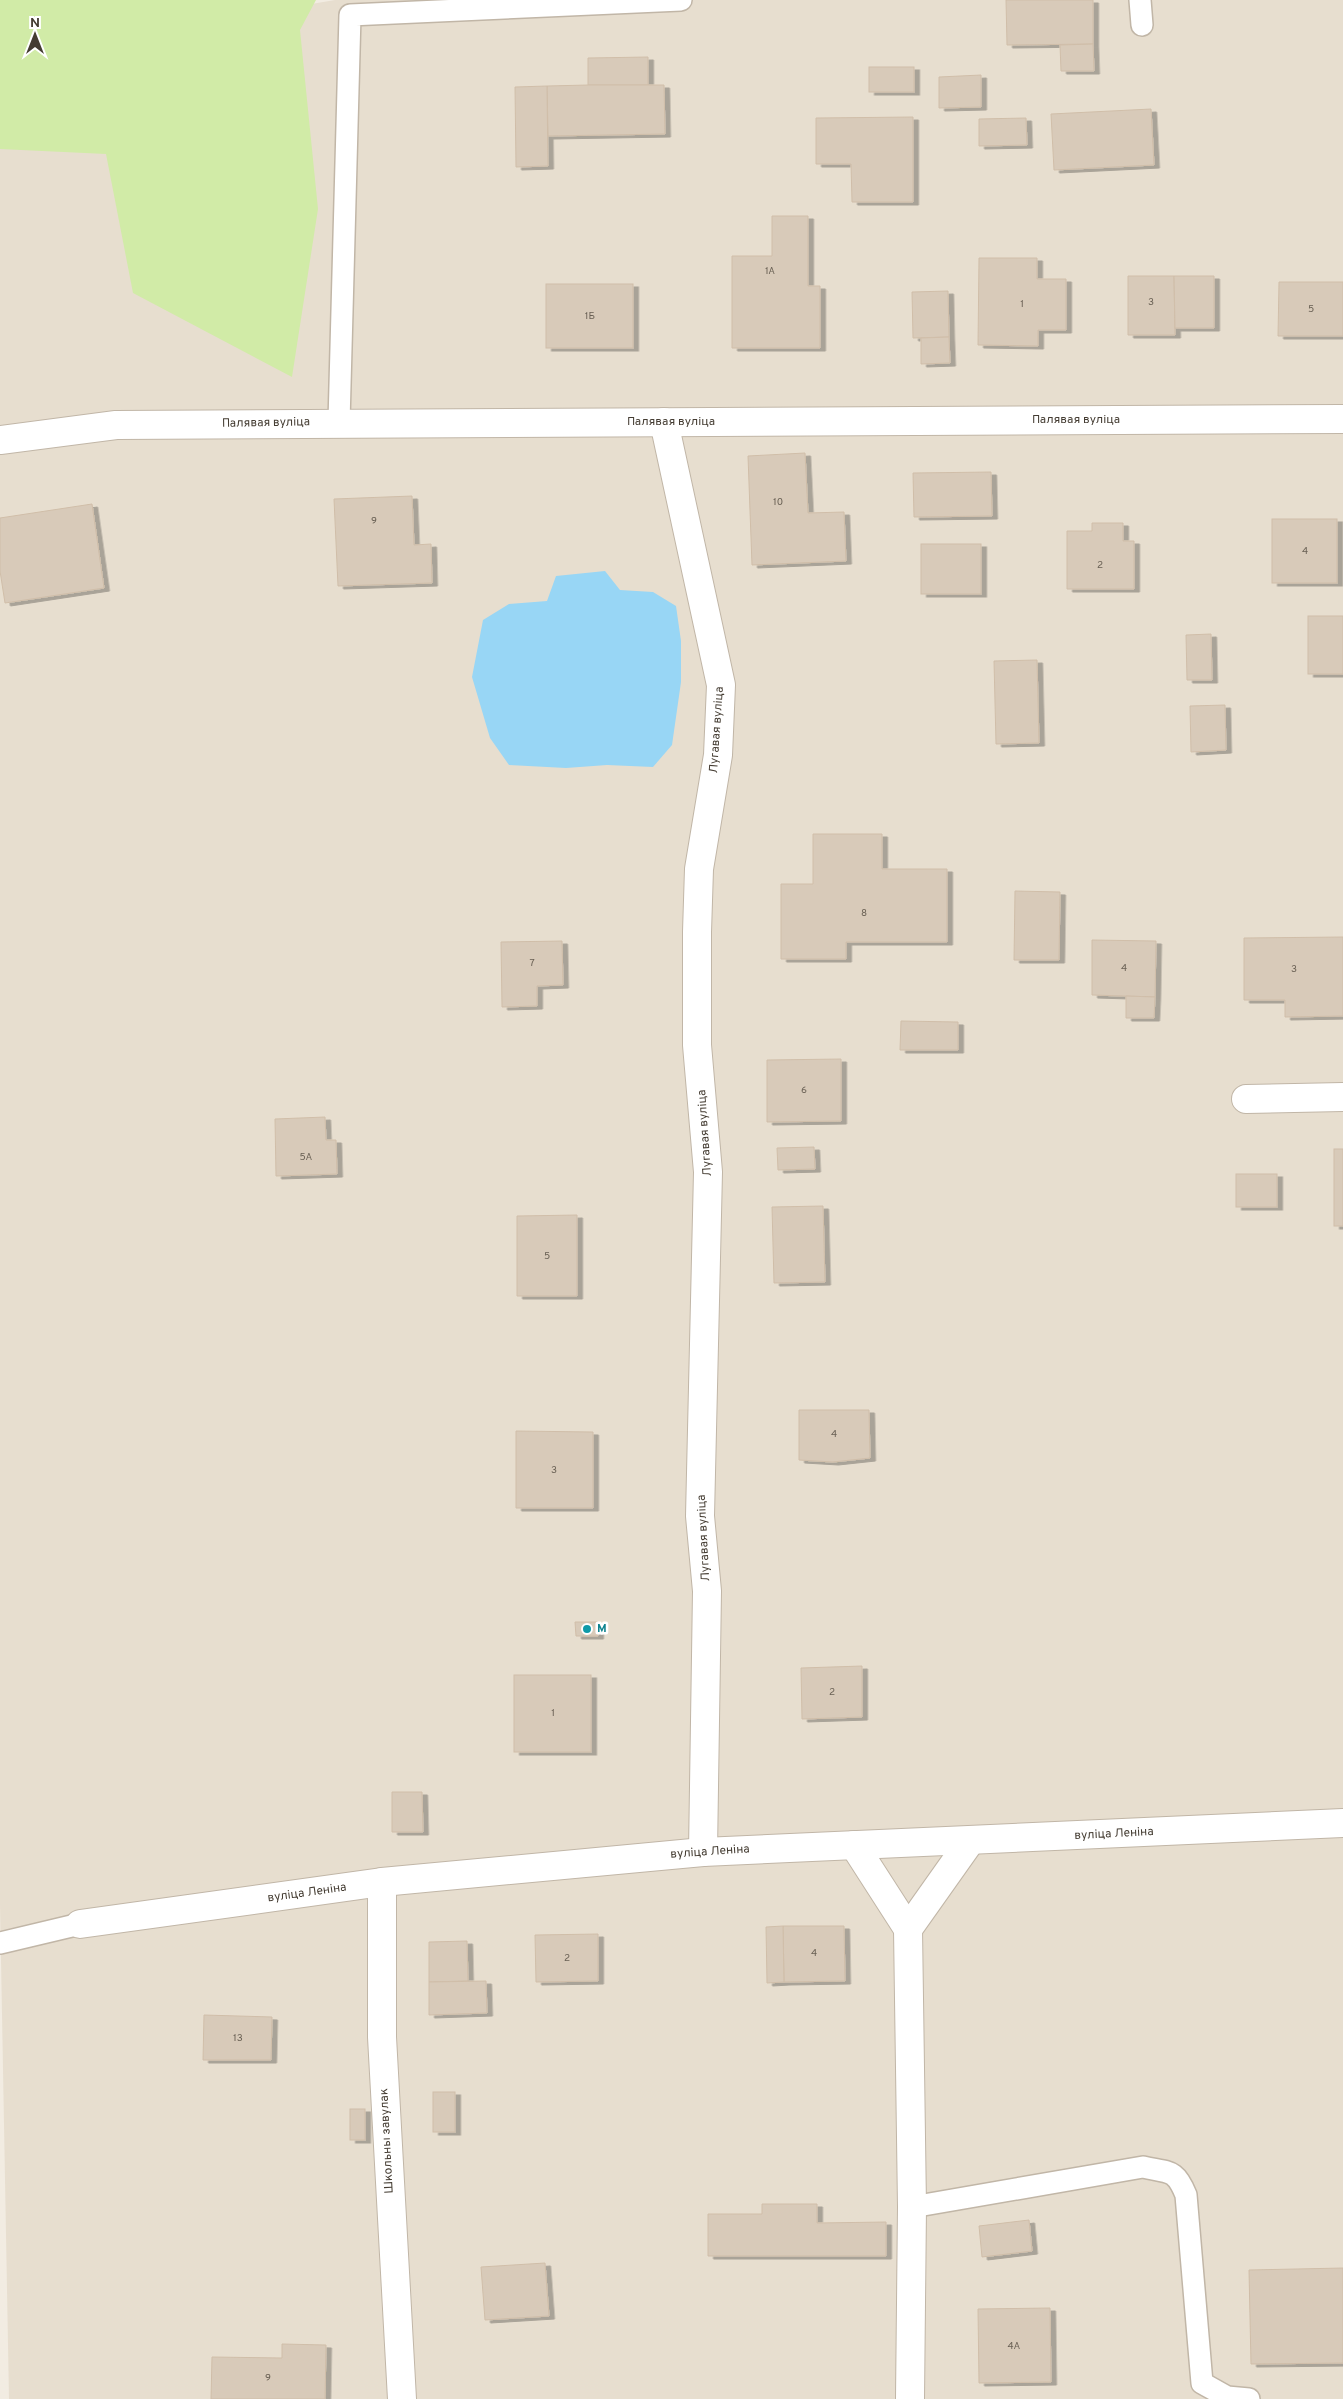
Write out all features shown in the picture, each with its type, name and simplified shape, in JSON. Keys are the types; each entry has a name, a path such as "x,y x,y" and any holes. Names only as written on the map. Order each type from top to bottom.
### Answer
{"street":[{"name":"Палявая вуліца","path":"0,440 116,425 339,422 1343,419"},
{"name":"Лугавая вуліца","path":"664,422 721,685 718,755 699,869 697,932 697,1045 708,1172 700,1516 706,1591 703,1852"},
{"path":"1246,1099 1343,1097"},
{"name":"вуліца Леніна","path":"80,1924 382,1882 703,1852 1343,1823"},
{"path":"908,1928 970,1840"},
{"path":"854,1845 908,1928 912,2206 910,2399"},
{"name":"Школьны завулак","path":"382,1882 382,2037 402,2399"}],"lane":[{"path":"339,422 350,15 681,0"},
{"path":"1140,0 1142,25"},
{"path":"0,1943 80,1924"},
{"path":"912,2206 1142,2167 1174,2174 1180,2179 1186,2195 1202,2383 1227,2397 1249,2399"}],"shaded area":[{"path":"335,0 1343,0 1343,2399 9,2399 0,1904 0,57"}],"green space":[{"path":"0,0 316,0 300,30 318,209 292,377 133,293 106,154 0,149"}],"water":[{"path":"605,571 620,590 653,592 676,606 681,641 681,682 672,745 653,767 607,765 566,768 509,765 490,738 472,677 483,620 509,604 547,601 556,576"}],"building":[{"path":"1006,0 1093,0 1093,44 1007,45"},
{"path":"1093,44 1094,71 1061,71 1060,45"},
{"path":"648,57 648,85 588,85 588,58"},
{"path":"869,67 914,67 914,92 869,92"},
{"path":"981,75 981,107 939,108 939,77"},
{"path":"664,85 665,134 548,136 547,86"},
{"path":"547,86 548,166 516,167 515,87"},
{"path":"1151,109 1154,165 1054,170 1051,114"},
{"path":"913,117 913,202 852,202 851,164 816,164 816,118"},
{"path":"1026,118 1027,145 979,146 979,119"},
{"path":"772,216 808,216 808,286 820,286 820,348 732,348 732,256 772,256"},
{"path":"979,258 1037,258 1037,279 1066,279 1066,330 1038,330 1038,346 978,345"},
{"path":"1128,276 1174,276 1175,335 1128,335"},
{"path":"1174,276 1214,276 1214,328 1175,328"},
{"path":"1279,282 1343,282 1343,336 1278,336"},
{"path":"546,284 633,284 633,348 546,348"},
{"path":"948,291 949,337 913,338 912,292"},
{"path":"949,337 950,363 921,364 921,338"},
{"path":"805,453 808,513 844,512 846,561 752,565 748,456"},
{"path":"991,472 992,516 914,517 913,473"},
{"path":"412,496 414,545 431,544 432,583 338,586 334,499"},
{"path":"92,504 104,588 5,603 0,571 0,518"},
{"path":"1272,519 1337,519 1337,583 1272,583"},
{"path":"1092,523 1123,523 1123,541 1134,541 1134,589 1067,589 1067,531 1092,531"},
{"path":"921,544 981,544 981,594 921,594"},
{"path":"1308,616 1343,616 1343,674 1308,674"},
{"path":"1211,634 1212,680 1187,680 1186,635"},
{"path":"1037,660 1039,743 996,744 994,661"},
{"path":"1225,705 1226,750 1191,752 1190,706"},
{"path":"813,834 882,834 882,869 947,869 947,942 846,942 846,959 781,959 781,884 813,884"},
{"path":"1015,891 1060,892 1059,960 1014,960"},
{"path":"1343,937 1343,1016 1285,1017 1285,1000 1244,1000 1244,938"},
{"path":"1092,940 1156,941 1155,997 1092,995"},
{"path":"562,941 563,985 537,986 537,1006 502,1007 501,942"},
{"path":"1126,996 1155,997 1154,1018 1126,1018"},
{"path":"901,1021 958,1022 958,1050 900,1050"},
{"path":"841,1059 841,1121 767,1122 767,1060"},
{"path":"325,1117 326,1140 336,1140 337,1174 276,1176 275,1119"},
{"path":"814,1147 815,1169 778,1170 777,1148"},
{"path":"1334,1149 1343,1149 1343,1226 1334,1226"},
{"path":"1236,1174 1277,1174 1277,1207 1236,1207"},
{"path":"823,1206 825,1282 774,1283 772,1207"},
{"path":"577,1215 577,1296 517,1296 517,1216"},
{"path":"799,1410 869,1410 870,1458 833,1462 799,1460"},
{"path":"516,1431 593,1432 593,1508 516,1508"},
{"name":"M","path":"575,1622 598,1622 598,1636 576,1636"},
{"path":"862,1666 862,1717 802,1719 801,1668"},
{"path":"514,1675 591,1675 591,1752 514,1752"},
{"path":"392,1792 422,1792 423,1832 392,1832"},
{"path":"783,1926 844,1926 845,1981 784,1982"},
{"path":"783,1926 784,1982 767,1983 766,1927"},
{"path":"598,1934 598,1981 536,1982 535,1935"},
{"path":"467,1941 468,1981 429,1982 429,1942"},
{"path":"486,1981 487,2013 429,2015 429,1982"},
{"path":"204,2015 272,2017 271,2060 203,2060"},
{"path":"433,2092 455,2092 455,2132 433,2132"},
{"path":"350,2109 365,2109 365,2140 350,2140"},
{"path":"762,2204 817,2204 817,2223 886,2222 886,2256 708,2256 708,2214 762,2214"},
{"path":"1029,2220 1032,2251 982,2257 979,2226"},
{"path":"545,2263 549,2316 485,2320 481,2267"},
{"path":"1343,2268 1343,2363 1251,2364 1249,2270"},
{"path":"1050,2308 1051,2382 979,2383 978,2309"},
{"path":"282,2344 326,2345 325,2399 211,2399 212,2357 282,2358"}],"place":[{"name":"M","path":"587,1629"}]}
